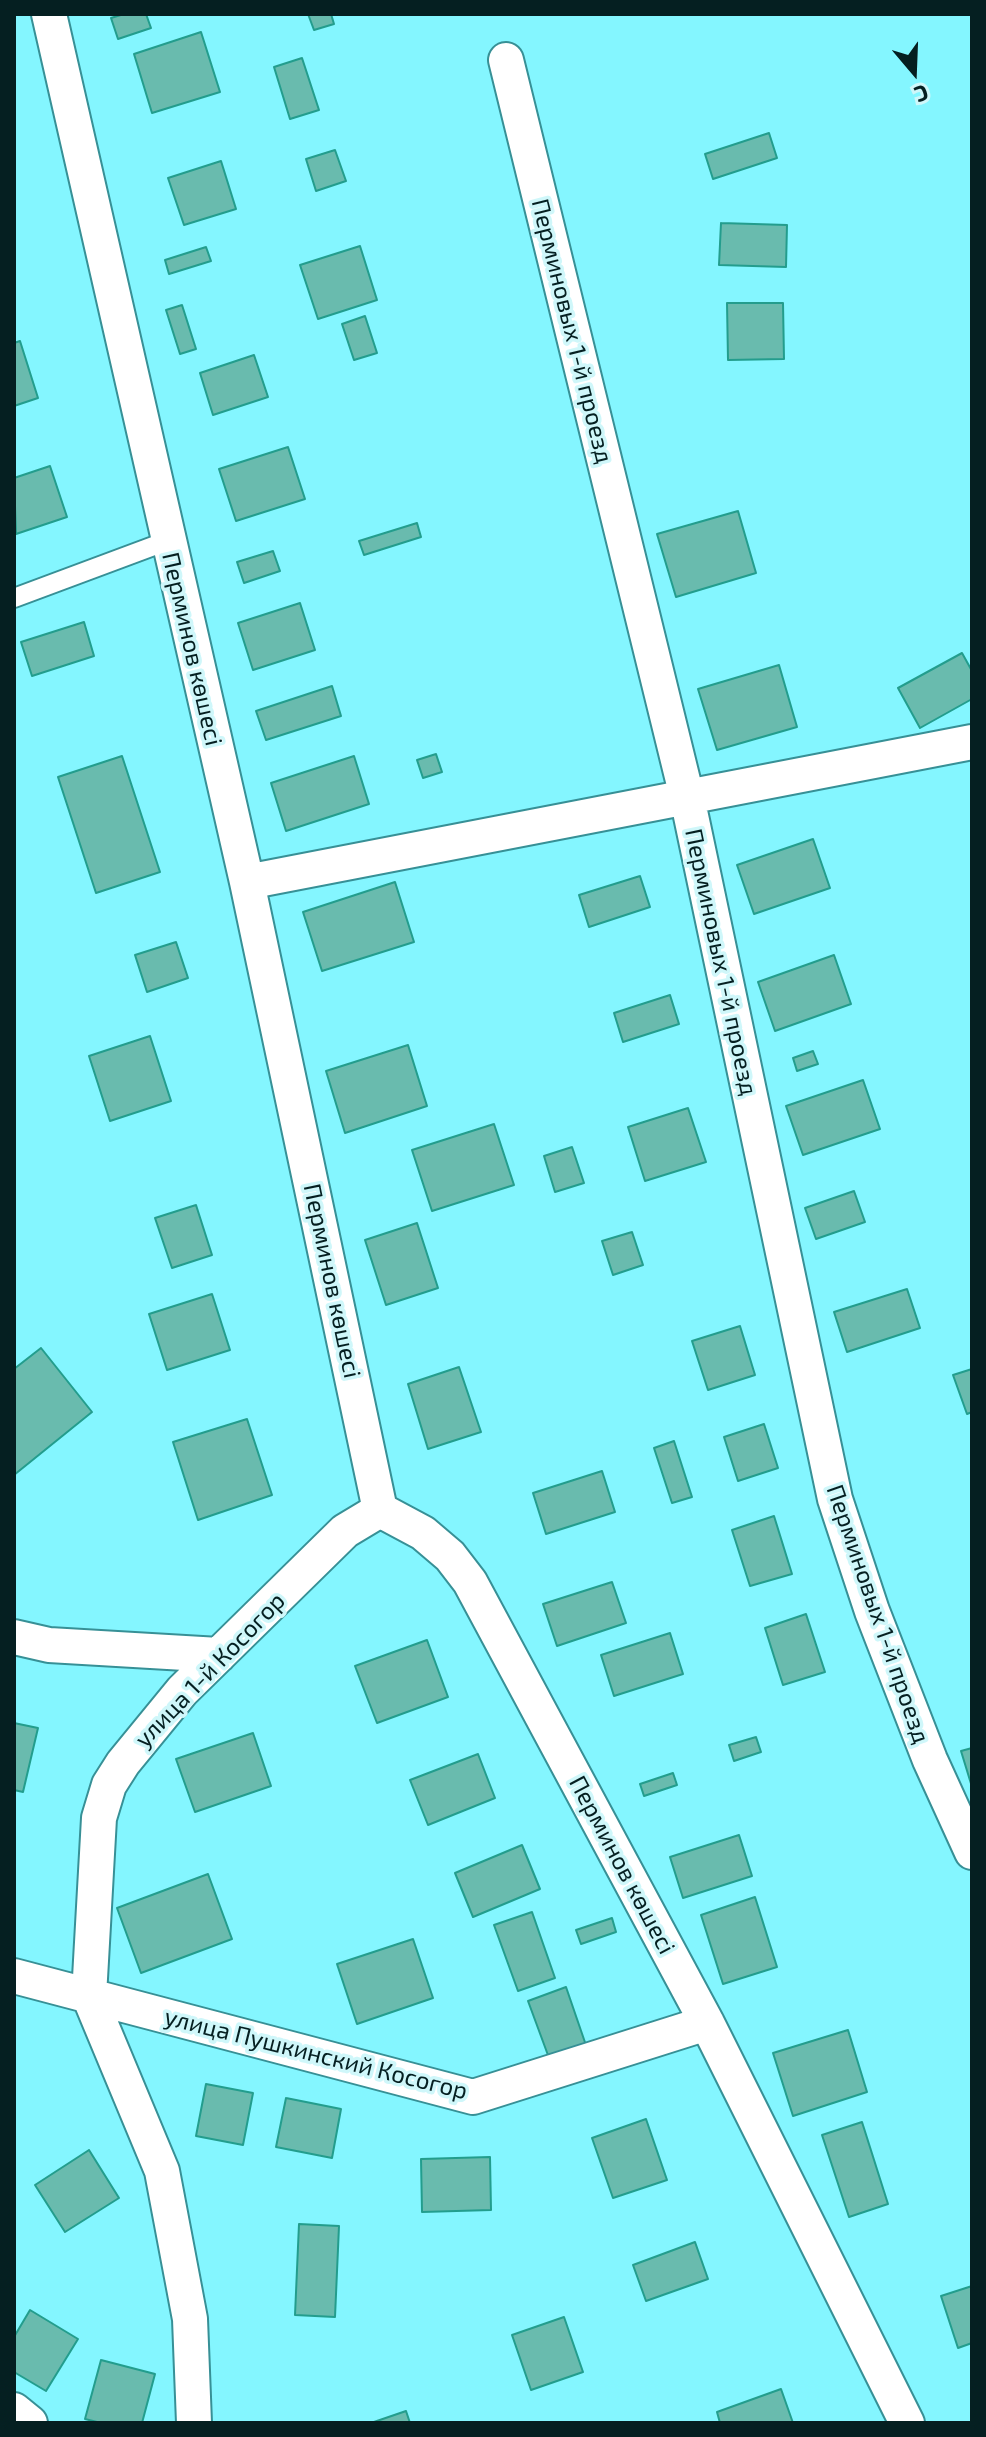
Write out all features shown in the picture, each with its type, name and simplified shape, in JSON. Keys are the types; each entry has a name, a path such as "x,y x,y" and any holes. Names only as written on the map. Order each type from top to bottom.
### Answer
{"street":[{"name":"Перминов көшесі","path":"49,14 247,882 380,1510 423,1533 450,1556 470,1582 707,2023 907,2423"},
{"name":"Перминовых 1-й проезд","path":"506,60 687,797 835,1499 877,1624 930,1760 972,1852"},
{"path":"247,882 972,742"},
{"name":"улица 1-й Косогор","path":"194,2423 190,2319 162,2171 89,1996 99,1818 109,1785 150,1727 345,1531 380,1510"},
{"path":"14,1637 49,1645 219,1655"},
{"name":"улица Пушкинский Косогор","path":"14,1976 473,2097 707,2023"},
{"path":"14,2410 30,2423"}],"lane":[{"path":"14,598 167,541"}],"building":[{"path":"124,14 146,14 151,28 118,39 111,18"},
{"path":"308,14 331,14 334,24 314,30"},
{"path":"201,32 220,92 152,113 134,54"},
{"path":"302,58 319,110 290,119 274,67"},
{"path":"769,133 777,158 713,179 705,154"},
{"path":"335,150 346,181 316,191 306,159"},
{"path":"221,161 236,209 184,225 168,178"},
{"path":"721,223 787,225 786,267 719,265"},
{"path":"360,246 377,300 318,319 300,265"},
{"path":"206,247 211,261 169,274 165,260"},
{"path":"727,303 783,303 784,359 728,360"},
{"path":"182,305 196,349 180,354 166,310"},
{"path":"365,316 377,353 354,360 342,324"},
{"path":"20,341 38,398 14,406 14,343"},
{"path":"254,355 268,397 213,415 200,373"},
{"path":"288,447 305,499 236,521 219,469"},
{"path":"50,466 67,517 16,534 14,478"},
{"path":"738,511 756,573 676,597 657,534"},
{"path":"417,523 421,537 364,555 359,541"},
{"path":"273,551 280,571 244,583 237,562"},
{"path":"300,603 315,650 253,670 238,623"},
{"path":"84,622 94,656 32,676 21,642"},
{"path":"962,653 972,671 972,699 920,728 898,688"},
{"path":"779,665 797,727 717,750 698,689"},
{"path":"332,686 341,716 266,740 256,711"},
{"path":"436,754 442,772 423,778 417,760"},
{"path":"122,756 160,872 96,893 58,777"},
{"path":"354,756 369,804 286,831 271,783"},
{"path":"813,839 830,888 754,914 737,865"},
{"path":"640,876 650,907 589,927 579,895"},
{"path":"395,882 414,942 322,971 303,912"},
{"path":"176,942 188,978 147,992 135,955"},
{"path":"834,955 851,1004 775,1031 758,982"},
{"path":"670,995 679,1024 623,1042 614,1013"},
{"path":"150,1036 171,1101 110,1121 89,1056"},
{"path":"408,1045 427,1106 345,1133 326,1071"},
{"path":"813,1051 818,1064 797,1071 793,1058"},
{"path":"863,1080 880,1129 803,1155 786,1106"},
{"path":"688,1108 706,1162 645,1181 628,1127"},
{"path":"494,1124 514,1185 432,1211 412,1150"},
{"path":"572,1147 584,1183 555,1192 544,1156"},
{"path":"854,1191 865,1222 816,1239 805,1208"},
{"path":"196,1205 212,1255 172,1268 155,1218"},
{"path":"417,1223 438,1288 386,1305 365,1240"},
{"path":"632,1232 643,1265 613,1275 602,1241"},
{"path":"907,1289 920,1328 847,1352 834,1312"},
{"path":"212,1294 230,1350 167,1370 149,1314"},
{"path":"740,1326 755,1375 708,1390 692,1341"},
{"path":"41,1348 92,1412 14,1475 14,1369"},
{"path":"459,1367 481,1432 428,1449 408,1384"},
{"path":"972,1369 972,1412 967,1414 953,1375"},
{"path":"247,1419 272,1495 198,1520 173,1442"},
{"path":"764,1424 778,1468 738,1481 724,1437"},
{"path":"674,1441 692,1497 672,1503 654,1448"},
{"path":"602,1471 615,1512 546,1534 533,1493"},
{"path":"774,1516 792,1574 750,1586 732,1530"},
{"path":"612,1582 626,1623 557,1646 543,1604"},
{"path":"806,1614 825,1672 783,1685 765,1628"},
{"path":"670,1633 683,1674 614,1696 601,1655"},
{"path":"427,1640 448,1697 377,1723 355,1666"},
{"path":"14,1723 38,1728 23,1792 14,1790"},
{"path":"253,1733 271,1786 195,1812 176,1759"},
{"path":"756,1737 761,1752 734,1761 729,1745"},
{"path":"972,1748 972,1787 961,1751"},
{"path":"478,1754 495,1798 428,1825 410,1780"},
{"path":"673,1773 677,1785 644,1796 640,1784"},
{"path":"739,1835 752,1876 683,1898 670,1857"},
{"path":"522,1845 540,1889 473,1917 455,1873"},
{"path":"208,1874 232,1939 141,1973 117,1908"},
{"path":"755,1897 777,1967 723,1984 701,1915"},
{"path":"532,1912 555,1978 518,1991 494,1925"},
{"path":"612,1918 616,1932 581,1944 576,1930"},
{"path":"413,1939 433,1998 357,2024 337,1964"},
{"path":"566,1987 589,2054 552,2066 528,2001"},
{"path":"848,2030 867,2092 793,2116 773,2053"},
{"path":"206,2084 253,2093 243,2145 196,2136"},
{"path":"286,2098 341,2109 332,2158 276,2147"},
{"path":"646,2119 667,2180 613,2198 592,2138"},
{"path":"862,2122 888,2204 849,2217 822,2135"},
{"path":"89,2150 119,2198 65,2232 35,2185"},
{"path":"490,2157 491,2210 422,2212 421,2159"},
{"path":"299,2224 339,2226 335,2317 295,2315"},
{"path":"695,2242 708,2279 646,2301 633,2265"},
{"path":"972,2286 972,2343 958,2348 941,2296"},
{"path":"30,2310 78,2339 46,2391 14,2372 14,2337"},
{"path":"564,2317 583,2372 531,2390 512,2335"},
{"path":"101,2360 155,2374 142,2423 101,2423 85,2419"},
{"path":"781,2389 793,2423 720,2423 717,2412"},
{"path":"406,2411 410,2423 371,2423"}]}
